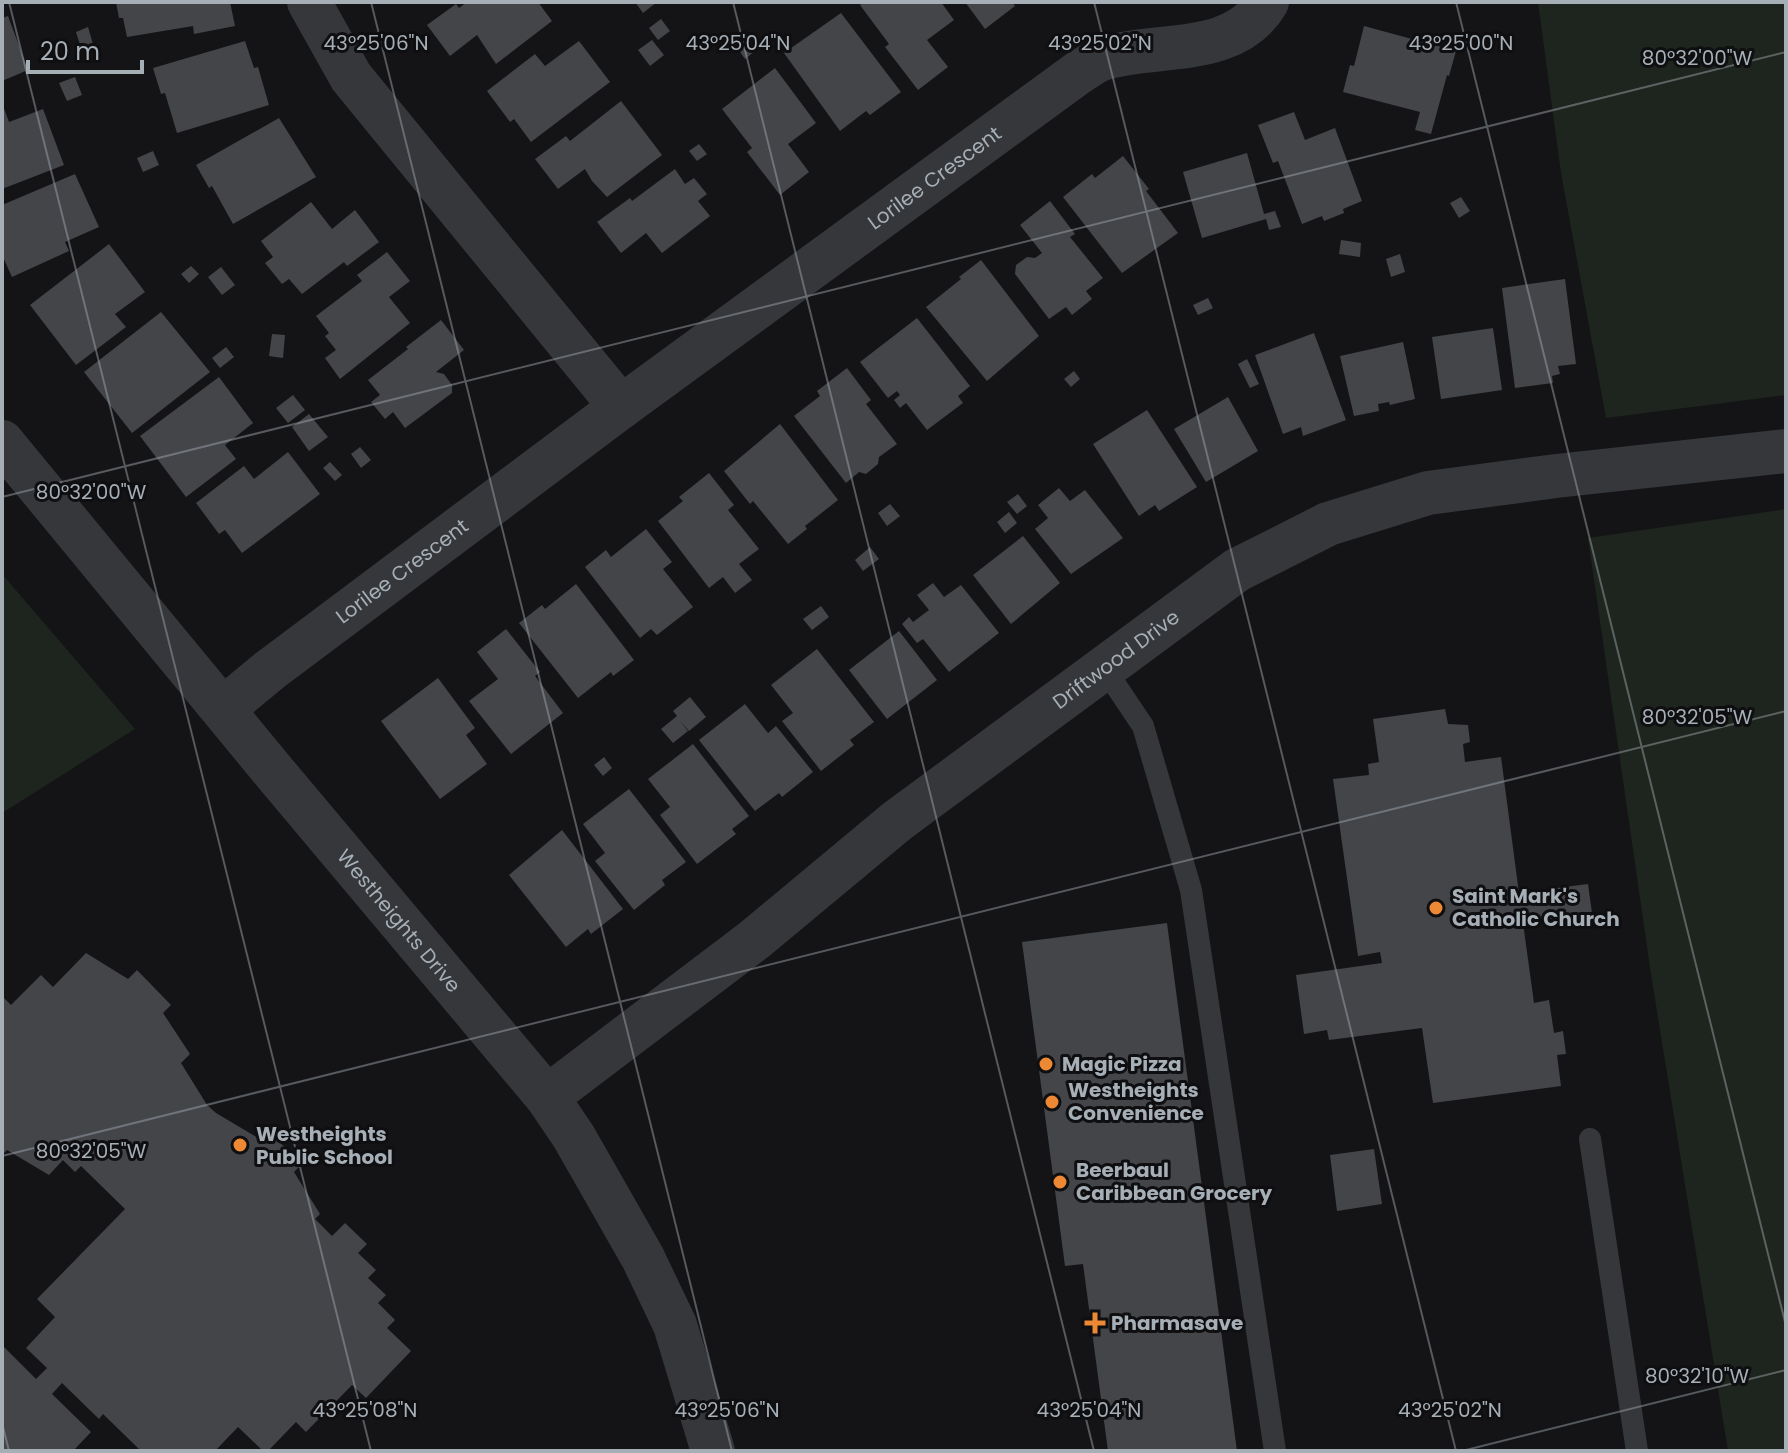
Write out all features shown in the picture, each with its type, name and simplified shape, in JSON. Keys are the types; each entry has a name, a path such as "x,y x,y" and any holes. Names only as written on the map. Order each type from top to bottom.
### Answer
{"street":[{"path":"309,2 351,77 621,407"},
{"name":"Lorilee Crescent","path":"223,709 270,670 621,407 1100,59 1221,40 1239,32 1259,15 1267,2"},
{"name":"Westheights Drive","path":"2,442 547,1097 574,1137 643,1258 675,1325 713,1451"},
{"name":"Driftwood Drive","path":"547,1097 754,940 897,821 1237,570 1328,524 1428,493 1786,451"}],"lane":[{"path":"1104,668 1143,726 1191,890 1275,1451"},
{"path":"1590,1139 1637,1451"}],"shaded area":[{"path":"1538,2 1786,2 1786,395 1606,418 1561,173"},
{"path":"1786,509 1786,1451 1728,1451 1651,974 1588,538"},
{"path":"2,574 135,729 2,813"}],"building":[{"path":"116,2 230,2 235,26 194,34 193,26 127,37"},
{"path":"467,2 538,2 552,21 496,64 477,35 450,56 427,25 456,4 459,8"},
{"path":"635,2 657,2 643,13"},
{"path":"864,2 941,2 954,20 927,40 948,67 918,90 885,47 889,44 860,5"},
{"path":"965,2 1012,2 1015,6 985,29"},
{"path":"841,13 901,92 870,115 866,111 840,131 784,53"},
{"path":"8,16 28,70 2,81 2,18"},
{"path":"661,19 670,31 658,40 649,28"},
{"path":"1364,26 1456,51 1431,134 1415,130 1420,112 1343,92 1350,65 1354,66"},
{"path":"88,27 93,44 81,48 76,32"},
{"path":"652,40 664,55 650,66 638,50"},
{"path":"245,41 254,68 258,67 269,105 177,133 165,93 161,94 153,68"},
{"path":"579,41 610,82 531,142 514,119 510,122 487,91 535,54 545,66"},
{"path":"748,42 755,51 745,59 738,49"},
{"path":"775,68 816,123 788,144 809,172 780,195 747,152 752,148 722,109"},
{"path":"75,77 82,95 67,101 59,83"},
{"path":"621,101 662,155 607,197 585,169 558,189 535,159 566,136 570,141"},
{"path":"2,103 9,122 43,109 64,165 2,189"},
{"path":"1294,112 1305,140 1335,128 1362,201 1324,221 1322,216 1302,224 1278,161 1273,163 1258,125"},
{"path":"279,118 316,177 233,224 196,165"},
{"path":"699,144 707,154 697,161 689,151"},
{"path":"153,151 159,165 143,172 137,158"},
{"path":"1247,153 1264,214 1275,211 1281,227 1269,230 1266,219 1202,238 1183,172"},
{"path":"1123,156 1178,233 1122,273 1063,197 1092,174 1095,178"},
{"path":"675,169 685,184 694,178 707,194 698,201 710,216 662,253 646,233 621,253 597,222"},
{"path":"75,174 99,227 65,242 69,251 12,277 2,255 2,205"},
{"path":"1461,197 1470,211 1459,218 1450,203"},
{"path":"1050,201 1075,234 1070,237 1103,278 1086,291 1092,299 1072,315 1066,307 1049,319 1015,274 1016,265 1027,257 1035,258 1042,253 1020,225"},
{"path":"311,202 332,229 355,210 379,242 347,266 344,262 302,294 289,279 282,284 265,263 273,257 261,241"},
{"path":"1341,240 1361,243 1360,257 1339,254"},
{"path":"109,244 145,292 115,314 126,327 76,365 30,305"},
{"path":"387,252 410,281 389,297 410,323 340,379 325,358 336,350 325,336 329,333 316,316 362,281 357,275"},
{"path":"1400,254 1405,272 1391,277 1386,259"},
{"path":"981,260 1039,336 987,381 926,307"},
{"path":"191,266 199,274 189,283 181,274"},
{"path":"221,267 235,285 222,295 208,277"},
{"path":"1565,279 1576,364 1558,366 1560,374 1552,376 1553,383 1515,388 1502,288"},
{"path":"1208,298 1213,308 1198,315 1193,305"},
{"path":"161,312 210,372 132,433 84,372"},
{"path":"917,318 970,386 958,396 963,403 927,430 906,403 900,408 894,400 900,395 897,391 888,398 860,362"},
{"path":"441,320 464,350 436,372 444,374 452,385 452,393 405,428 393,412 385,419 371,402 380,395 368,380"},
{"path":"1493,328 1502,390 1441,399 1432,337"},
{"path":"1314,333 1346,420 1303,436 1301,427 1283,434 1255,355"},
{"path":"272,334 285,335 283,358 269,356"},
{"path":"1403,342 1415,399 1390,405 1389,402 1378,404 1379,411 1354,416 1340,356"},
{"path":"226,347 234,357 220,368 212,358"},
{"path":"1247,359 1259,384 1250,388 1238,364"},
{"path":"847,368 871,400 866,404 897,444 879,457 878,464 866,474 859,472 846,483 794,416 820,396 817,391"},
{"path":"1074,371 1080,379 1071,387 1064,379"},
{"path":"219,377 253,423 225,445 236,459 186,497 140,436"},
{"path":"293,395 305,410 288,423 276,408"},
{"path":"1228,397 1258,451 1206,482 1174,429"},
{"path":"1147,410 1197,487 1159,511 1155,505 1139,516 1093,444"},
{"path":"309,414 328,437 309,451 292,427"},
{"path":"780,424 838,500 788,544 724,471"},
{"path":"360,447 371,460 361,468 351,454"},
{"path":"288,452 320,494 242,553 225,530 219,534 196,503 244,466 254,479"},
{"path":"330,462 342,475 335,481 323,468"},
{"path":"709,473 734,505 728,510 759,549 739,564 752,580 735,593 723,577 709,588 658,521 683,501 679,497"},
{"path":"1059,488 1070,501 1085,490 1123,538 1071,574 1035,529 1048,518 1038,505"},
{"path":"1018,494 1027,506 1017,514 1007,502"},
{"path":"890,504 900,516 887,526 878,513"},
{"path":"1009,512 1017,523 1005,533 997,522"},
{"path":"646,529 672,562 663,569 693,607 657,635 651,629 640,638 585,567 606,550 611,557"},
{"path":"1023,536 1060,583 1011,624 973,575"},
{"path":"870,547 879,559 863,571 855,560"},
{"path":"933,583 944,597 961,585 999,633 949,672 923,639 917,643 902,624 909,617 913,622 929,610 917,595"},
{"path":"576,584 634,660 613,676 611,672 578,698 519,623 542,605 545,609"},
{"path":"821,606 829,617 812,630 803,619"},
{"path":"506,629 540,672 535,676 563,713 511,754 469,701 498,679 477,652"},
{"path":"899,631 937,680 887,719 849,670"},
{"path":"817,649 874,722 850,740 854,745 821,771 782,721 793,713 771,685"},
{"path":"438,678 475,728 466,735 487,764 440,799 381,721"},
{"path":"690,697 706,717 689,731 680,721 688,731 673,743 661,729 677,716 673,711"},
{"path":"745,704 768,733 776,726 813,772 782,797 779,793 755,811 699,740"},
{"name":"Saint Mark's Catholic Church","path":"1445,709 1448,724 1468,725 1470,742 1463,744 1465,762 1501,757 1519,893 1588,884 1592,913 1523,923 1534,1003 1549,1000 1554,1033 1563,1031 1566,1054 1557,1055 1561,1086 1433,1103 1422,1028 1329,1040 1327,1030 1304,1034 1296,975 1382,963 1380,952 1358,956 1333,779 1369,775 1368,764 1379,762 1373,719"},
{"path":"693,744 749,816 732,829 736,834 697,864 660,815 670,807 648,779"},
{"path":"604,757 612,768 603,776 594,765"},
{"path":"629,789 686,862 662,880 665,885 634,910 595,861 605,853 583,824"},
{"path":"562,830 623,909 591,934 588,929 566,947 509,875"},
{"path":"1167,923 1237,1451 1108,1451 1083,1264 1065,1266 1022,942"},
{"path":"86,953 128,979 137,970 171,1005 163,1013 190,1054 181,1063 207,1105 258,1138 266,1129 302,1164 294,1172 320,1214 315,1219 332,1236 345,1223 367,1244 358,1253 376,1270 368,1278 386,1295 378,1303 395,1320 387,1328 411,1351 366,1398 352,1385 306,1432 296,1422 268,1451 263,1451 238,1427 215,1451 141,1451 103,1414 99,1419 62,1383 52,1394 91,1432 73,1451 2,1451 2,1345 36,1379 47,1368 26,1348 55,1317 37,1299 125,1209 81,1166 75,1172 63,1160 49,1175 7,1150 2,1155 2,998 11,1005 41,975 53,987"},
{"path":"1374,1149 1382,1204 1337,1211 1330,1155"}],"place":[{"name":"Saint Mark's Catholic Church","path":"1436,908"},
{"name":"Magic Pizza","path":"1046,1064"},
{"name":"Westheights Convenience","path":"1052,1102"},
{"name":"Westheights Public School","path":"240,1145"},
{"name":"Beerbaul Caribbean Grocery","path":"1060,1182"},
{"name":"Pharmasave","path":"1095,1323"}]}
